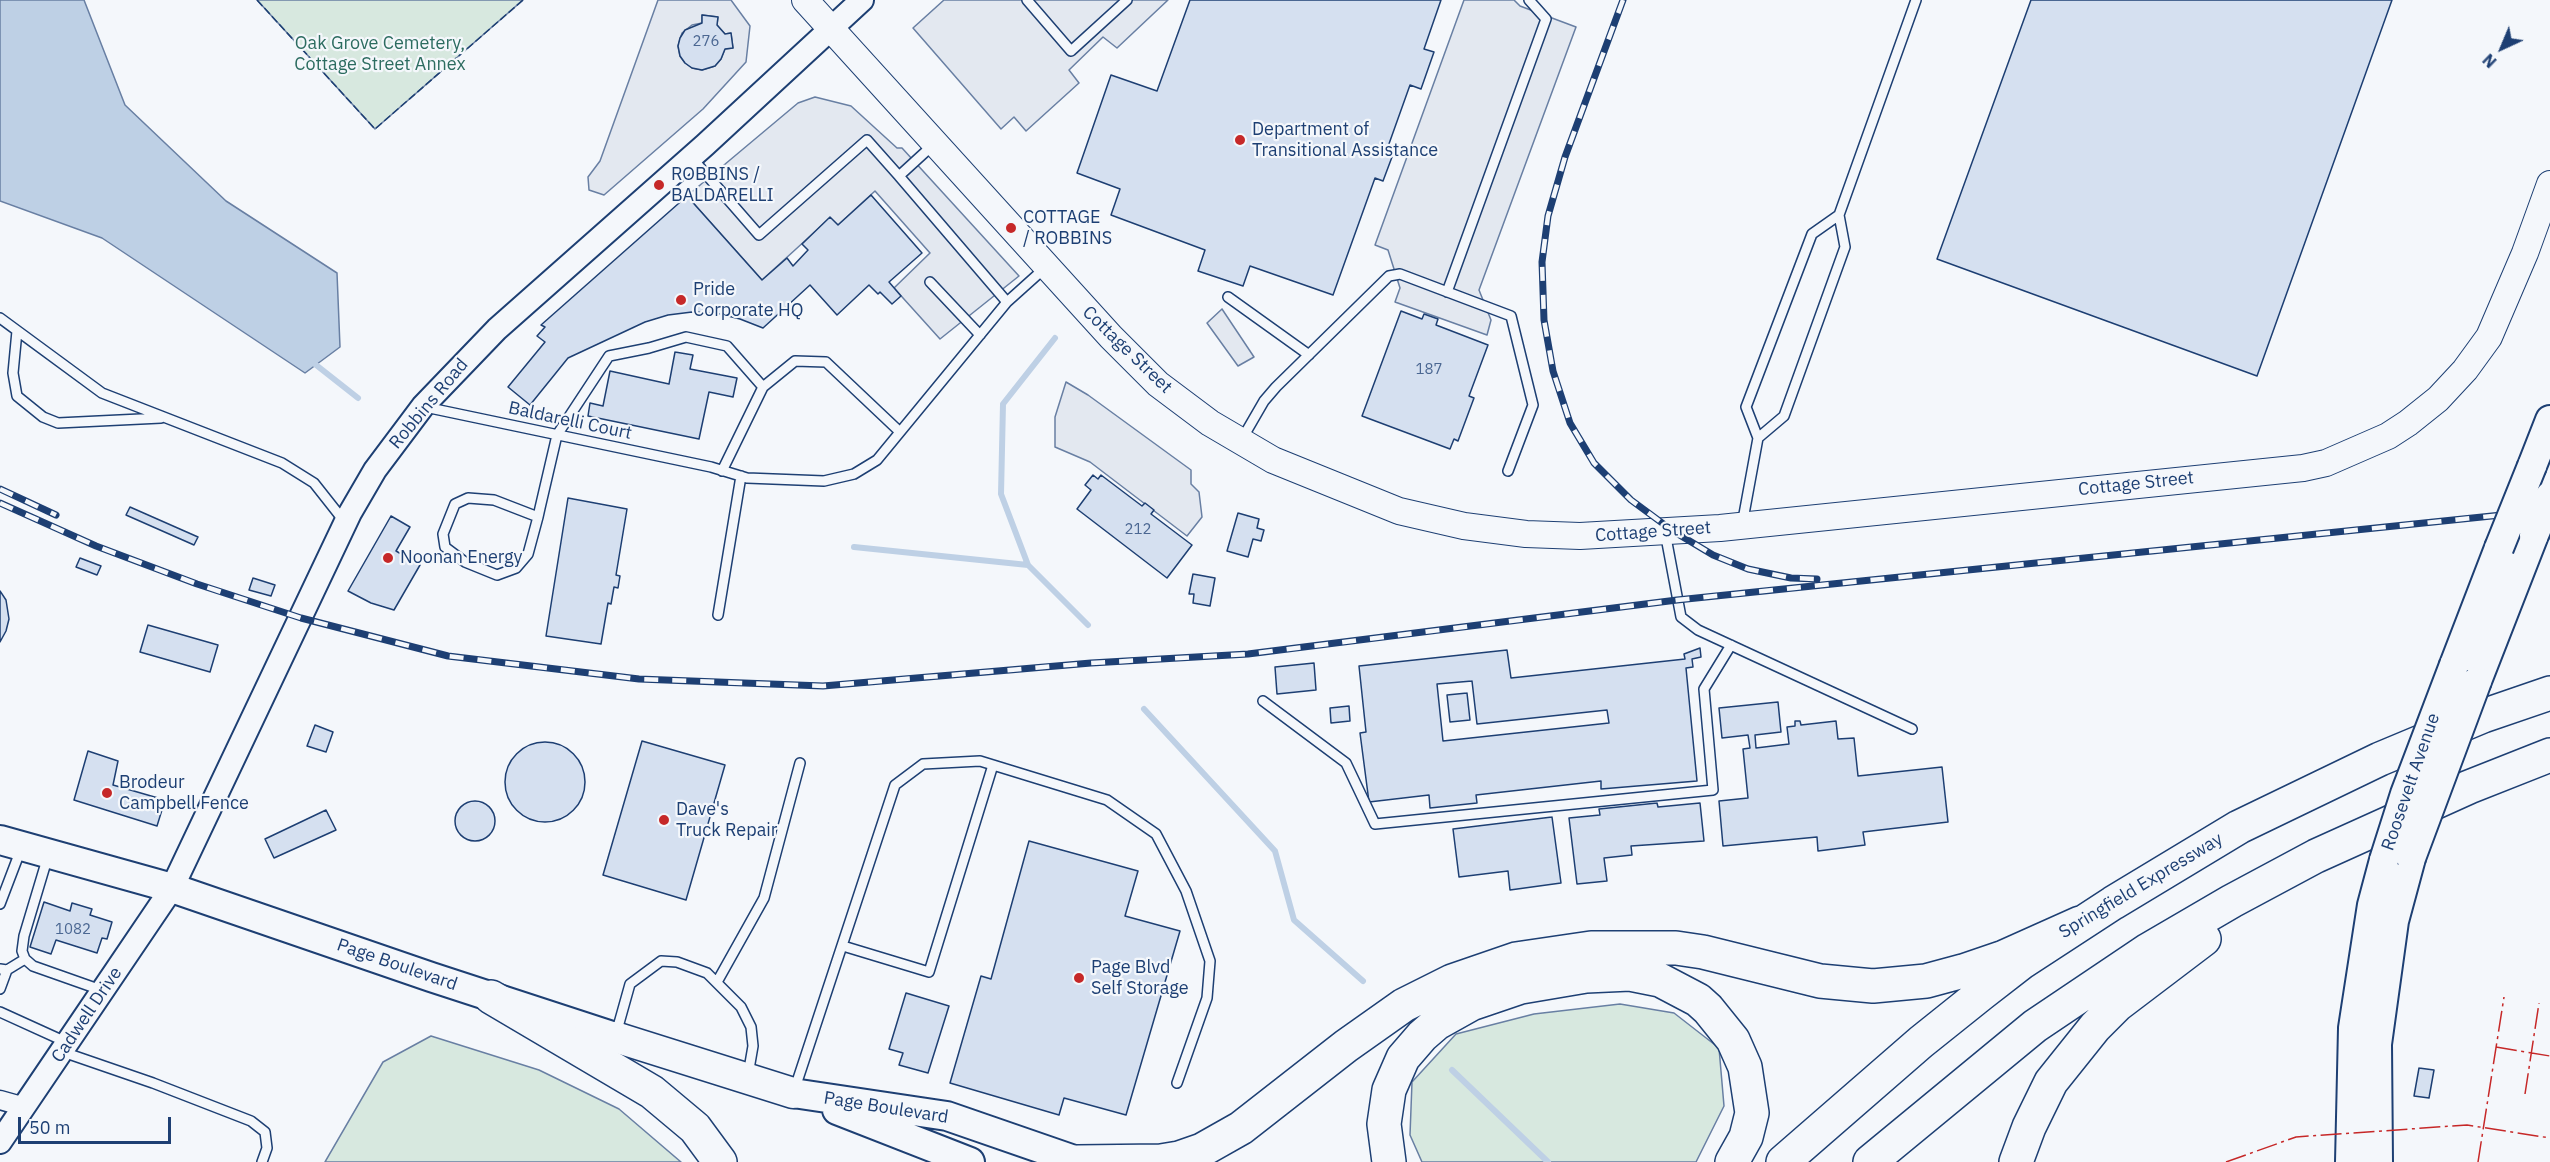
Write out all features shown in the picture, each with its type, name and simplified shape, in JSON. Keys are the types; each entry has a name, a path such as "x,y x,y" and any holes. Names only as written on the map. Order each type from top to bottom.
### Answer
{"highway":[{"name":"Springfield Expressway","path":"1783,1162 1964,1007 2021,963 2080,923 2239,827 2435,735 2550,693"},
{"path":"1870,1162 1955,1089 2066,1003 2176,934 2316,856 2469,787 2550,755"},
{"path":"2016,1162 2029,1127 2051,1082 2103,1018 2147,982 2316,856"},
{"path":"1079,1162 1161,1161 1202,1150 1241,1128 1346,1046 1404,1005 1452,981 1516,959 1592,948 1676,948 1703,952 1820,981 1873,986 1926,981 1963,971 2004,957 2080,923"},
{"path":"1389,1162 1384,1124 1389,1090 1402,1058 1437,1023 1471,1004 1513,989 1575,977 1622,974 1652,977 1684,992 1708,1009 1733,1040 1745,1067 1752,1113 1746,1137 1732,1162"},
{"path":"491,997 652,1092 695,1128 720,1162"},
{"name":"Page Boulevard","path":"615,1037 793,1093"}],"main road":[{"name":"Cottage Street","path":"805,0 1111,337 1158,384 1210,423 1273,460 1339,489 1399,511 1464,526 1526,534 1580,536 1665,532 2303,468 2326,463 2358,450 2408,423 2438,399 2465,370 2489,337 2525,253 2550,184"},
{"name":"Roosevelt Avenue","path":"2378,1162 2377,1044 2394,921 2397,859 2404,794 2550,420"},
{"name":"Roosevelt Avenue","path":"2350,1162 2353,1028 2372,905 2397,859 2477,681 2550,496"},
{"name":"Page Boulevard","path":"24,847 172,888 615,1037"},
{"name":"Page Boulevard","path":"793,1093 947,1116 1079,1162"},
{"name":"Page Boulevard","path":"793,1093 970,1162"}],"street":[{"name":"Robbins Road","path":"172,888 345,522 375,470 423,406 497,329 691,157 862,0"},
{"name":"Cadwell Drive","path":"0,1142 172,888"},
{"path":"0,1100 24,1107"}],"lane":[{"path":"1026,0 1071,51 1127,0"},
{"path":"1447,292 1546,19 1529,0"},
{"path":"1758,438 1784,416 1845,247 1839,215 1916,0"},
{"path":"691,157 759,235 867,140 1007,302"},
{"path":"899,176 935,143"},
{"path":"1742,525 1758,438 1746,407 1812,234 1839,215"},
{"name":"Baldarelli Court","path":"423,406 711,467 741,476 824,481 854,474 877,460 1007,302 1046,267"},
{"path":"1241,441 1264,401 1389,276 1400,274 1511,316 1533,405 1508,471"},
{"path":"930,282 980,335"},
{"path":"1228,297 1310,355"},
{"path":"0,318 102,393 282,463 314,483 345,522"},
{"path":"17,331 13,373 17,396 44,417 58,423 166,418"},
{"path":"538,517 494,500 468,498 455,504 443,534 445,547 465,562 497,575 516,568 528,554 538,517 557,435 609,356 649,348 686,337 727,346 763,387"},
{"path":"722,471 763,387 795,361 826,362 900,432"},
{"path":"718,615 741,476"},
{"path":"1665,532 1681,617 1698,630 1912,729"},
{"path":"1263,700 1346,763 1375,824 1713,790 1704,689 1731,645"},
{"path":"793,1093 895,785 923,764 980,761 1107,800 1156,834 1186,891 1210,961 1207,998 1177,1083"},
{"path":"717,982 764,898 800,763"},
{"path":"843,946 929,972 993,765"},
{"path":"0,904 24,847"},
{"path":"24,847 22,951 25,959 33,966 104,991"},
{"path":"0,989 3,969 25,959"},
{"path":"615,1037 630,984 661,961 677,962 707,973 741,1007 751,1027 753,1046 747,1078"},
{"path":"0,1012 65,1048 251,1121 265,1132 267,1148 262,1162"}],"green space":[{"name":"Oak Grove Cemetery, Cottage Street Annex","path":"257,0 523,0 375,129"},
{"path":"1620,1004 1674,1013 1719,1048 1724,1106 1696,1162 1422,1162 1410,1135 1412,1082 1456,1034 1534,1014"},
{"path":"431,1036 539,1070 619,1109 681,1162 325,1162 383,1062"}],"shaded area":[{"path":"658,0 731,0 750,26 746,62 703,109 604,195 589,190 588,177 600,161","holes":["702,15 718,17 717,25 725,34 731,33 733,48 725,49 715,66 702,70 692,68 680,56 678,46 682,33 692,25 702,23"]},
{"path":"944,0 1168,0 1117,48 1103,37 1069,70 1079,83 1026,131 1014,117 1001,129 913,28"},
{"path":"1464,0 1514,0 1520,6 1576,27 1479,290 1491,320 1487,335 1395,302 1400,288 1388,250 1375,245"},
{"path":"815,97 851,106 897,148 902,148 1019,276 940,339 894,288 930,253 875,191 838,225 830,218 762,280 687,196 798,103"},
{"path":"1222,309 1254,357 1238,366 1207,323"},
{"path":"1066,382 1088,395 1191,470 1191,484 1199,492 1202,517 1187,536 1090,462 1055,447 1055,417"}],"water":[{"path":"0,0 84,0 125,105 226,201 337,273 340,347 305,373 102,238 0,201"}],"building":[{"name":"Department of Transitional Assistance","path":"1190,0 1441,0 1424,49 1434,52 1421,89 1410,85 1385,155 1392,157 1383,181 1375,178 1333,295 1250,266 1243,286 1198,271 1205,250 1111,215 1120,189 1077,173 1111,75 1157,91"},
{"path":"2031,0 2392,0 2257,376 1937,259"},
{"path":"702,15 718,17 717,25 725,34 731,33 733,48 725,49 715,66 702,70 692,68 685,63 680,56 678,46 685,30 702,23"},
{"name":"Pride Corporate HQ","path":"871,195 922,253 889,282 901,296 892,304 869,285 837,315 810,285 763,328 716,313 692,312 668,315 645,322 568,358 530,405 508,387 545,342 537,336 545,327 541,325 687,196 762,280 787,258 793,266 808,250 802,244 830,217 838,225"},
{"path":"1401,311 1422,319 1424,314 1438,319 1436,325 1488,345 1469,396 1474,398 1458,441 1454,439 1450,449 1362,416"},
{"path":"675,352 693,355 690,369 737,378 733,397 709,392 699,439 588,416 590,403 603,406 610,371 669,384"},
{"path":"1093,475 1098,479 1101,475 1142,506 1145,503 1154,510 1151,514 1192,545 1167,578 1077,509 1091,490 1085,485"},
{"path":"568,498 627,509 616,575 620,576 618,588 614,587 611,604 608,603 601,644 546,636"},
{"path":"130,507 198,537 194,545 126,515"},
{"path":"1238,513 1259,519 1257,528 1264,530 1261,541 1253,539 1248,557 1227,551"},
{"name":"Noonan Energy","path":"391,516 410,527 396,551 420,565 394,610 371,603 348,591"},
{"path":"80,558 101,566 97,575 76,567"},
{"path":"1193,574 1215,578 1210,606 1193,603 1194,594 1189,594"},
{"path":"253,578 275,585 271,596 249,590"},
{"path":"0,591 6,600 9,619 0,642"},
{"path":"148,625 218,645 210,672 140,652"},
{"path":"1700,648 1701,657 1692,659 1693,667 1686,668 1697,781 1601,789 1601,781 1476,795 1477,803 1430,808 1429,795 1369,802 1360,733 1366,732 1359,666 1507,650 1511,678 1685,659 1684,654","holes":["1472,681 1477,724 1607,710 1609,723 1443,741 1437,684"]},
{"path":"1314,663 1316,690 1277,694 1275,667"},
{"path":"1467,693 1470,720 1450,722 1447,695"},
{"path":"1778,702 1781,732 1755,735 1756,748 1789,744 1787,727 1795,726 1795,721 1800,721 1801,725 1836,721 1838,739 1854,738 1858,776 1942,767 1948,822 1863,832 1865,845 1818,851 1817,837 1723,846 1719,801 1748,798 1743,749 1750,748 1748,735 1722,738 1719,708"},
{"path":"1349,706 1350,721 1331,723 1330,708"},
{"path":"315,725 333,732 326,752 307,746"},
{"name":"Dave's Truck Repair","path":"642,741 725,765 686,900 603,875"},
{"path":"537,742 553,742 574,753 585,774 585,790 574,811 553,822 537,822 523,816 511,804 505,790 505,774 511,760 523,748"},
{"name":"Brodeur Campbell Fence","path":"88,751 118,761 113,785 165,800 157,826 74,800"},
{"path":"475,801 483,802 489,807 494,813 494,829 489,835 483,840 475,841 467,840 461,835 456,829 455,821 456,813 461,807 467,802"},
{"path":"1657,803 1658,807 1700,803 1704,841 1631,846 1632,855 1604,858 1607,881 1577,884 1569,818 1600,815 1599,809"},
{"path":"326,810 336,830 274,858 265,839"},
{"path":"1552,817 1561,883 1510,890 1508,871 1459,877 1453,829"},
{"name":"Page Blvd Self Storage","path":"1029,841 1138,871 1125,916 1180,931 1126,1115 1064,1098 1059,1115 950,1083 981,976 991,979"},
{"path":"44,902 70,911 72,903 92,909 90,915 112,922 107,939 102,938 97,953 56,940 51,954 30,947"},
{"path":"906,993 949,1006 928,1073 899,1065 903,1053 889,1049"},
{"path":"2419,1068 2434,1070 2429,1098 2414,1096"}],"waterway":[{"path":"1055,338 1003,404 1001,494 1028,565 1088,625"},
{"path":"311,361 358,398"},
{"path":"854,547 1028,565"},
{"path":"1144,709 1275,851 1294,920 1363,981"},
{"path":"1452,1070 1548,1162"}],"railway":[{"path":"1623,0 1565,157 1548,216 1542,262 1544,320 1553,371 1570,423 1594,463 1631,500 1673,531 1713,555 1748,569 1791,578 1817,579"},
{"path":"0,489 56,515"},
{"path":"0,503 96,546 197,584 301,618 448,656 639,679 823,686 1091,663 1248,654 1677,600 2550,510"}],"fence":[{"path":"257,0 375,129 523,0"}],"power":[{"path":"2478,1162 2504,997"},
{"path":"2525,1094 2539,1003"},
{"path":"2496,1047 2550,1056"},
{"path":"2226,1162 2296,1137 2467,1125 2550,1138"}],"place":[{"name":"Department of Transitional Assistance","path":"1240,140"},
{"name":"ROBBINS / BALDARELLI","path":"659,185"},
{"name":"COTTAGE / ROBBINS","path":"1011,228"},
{"name":"Pride Corporate HQ","path":"681,300"},
{"name":"Noonan Energy","path":"388,558"},
{"name":"Brodeur Campbell Fence","path":"107,793"},
{"name":"Dave's Truck Repair","path":"664,820"},
{"name":"Page Blvd Self Storage","path":"1079,978"}]}
